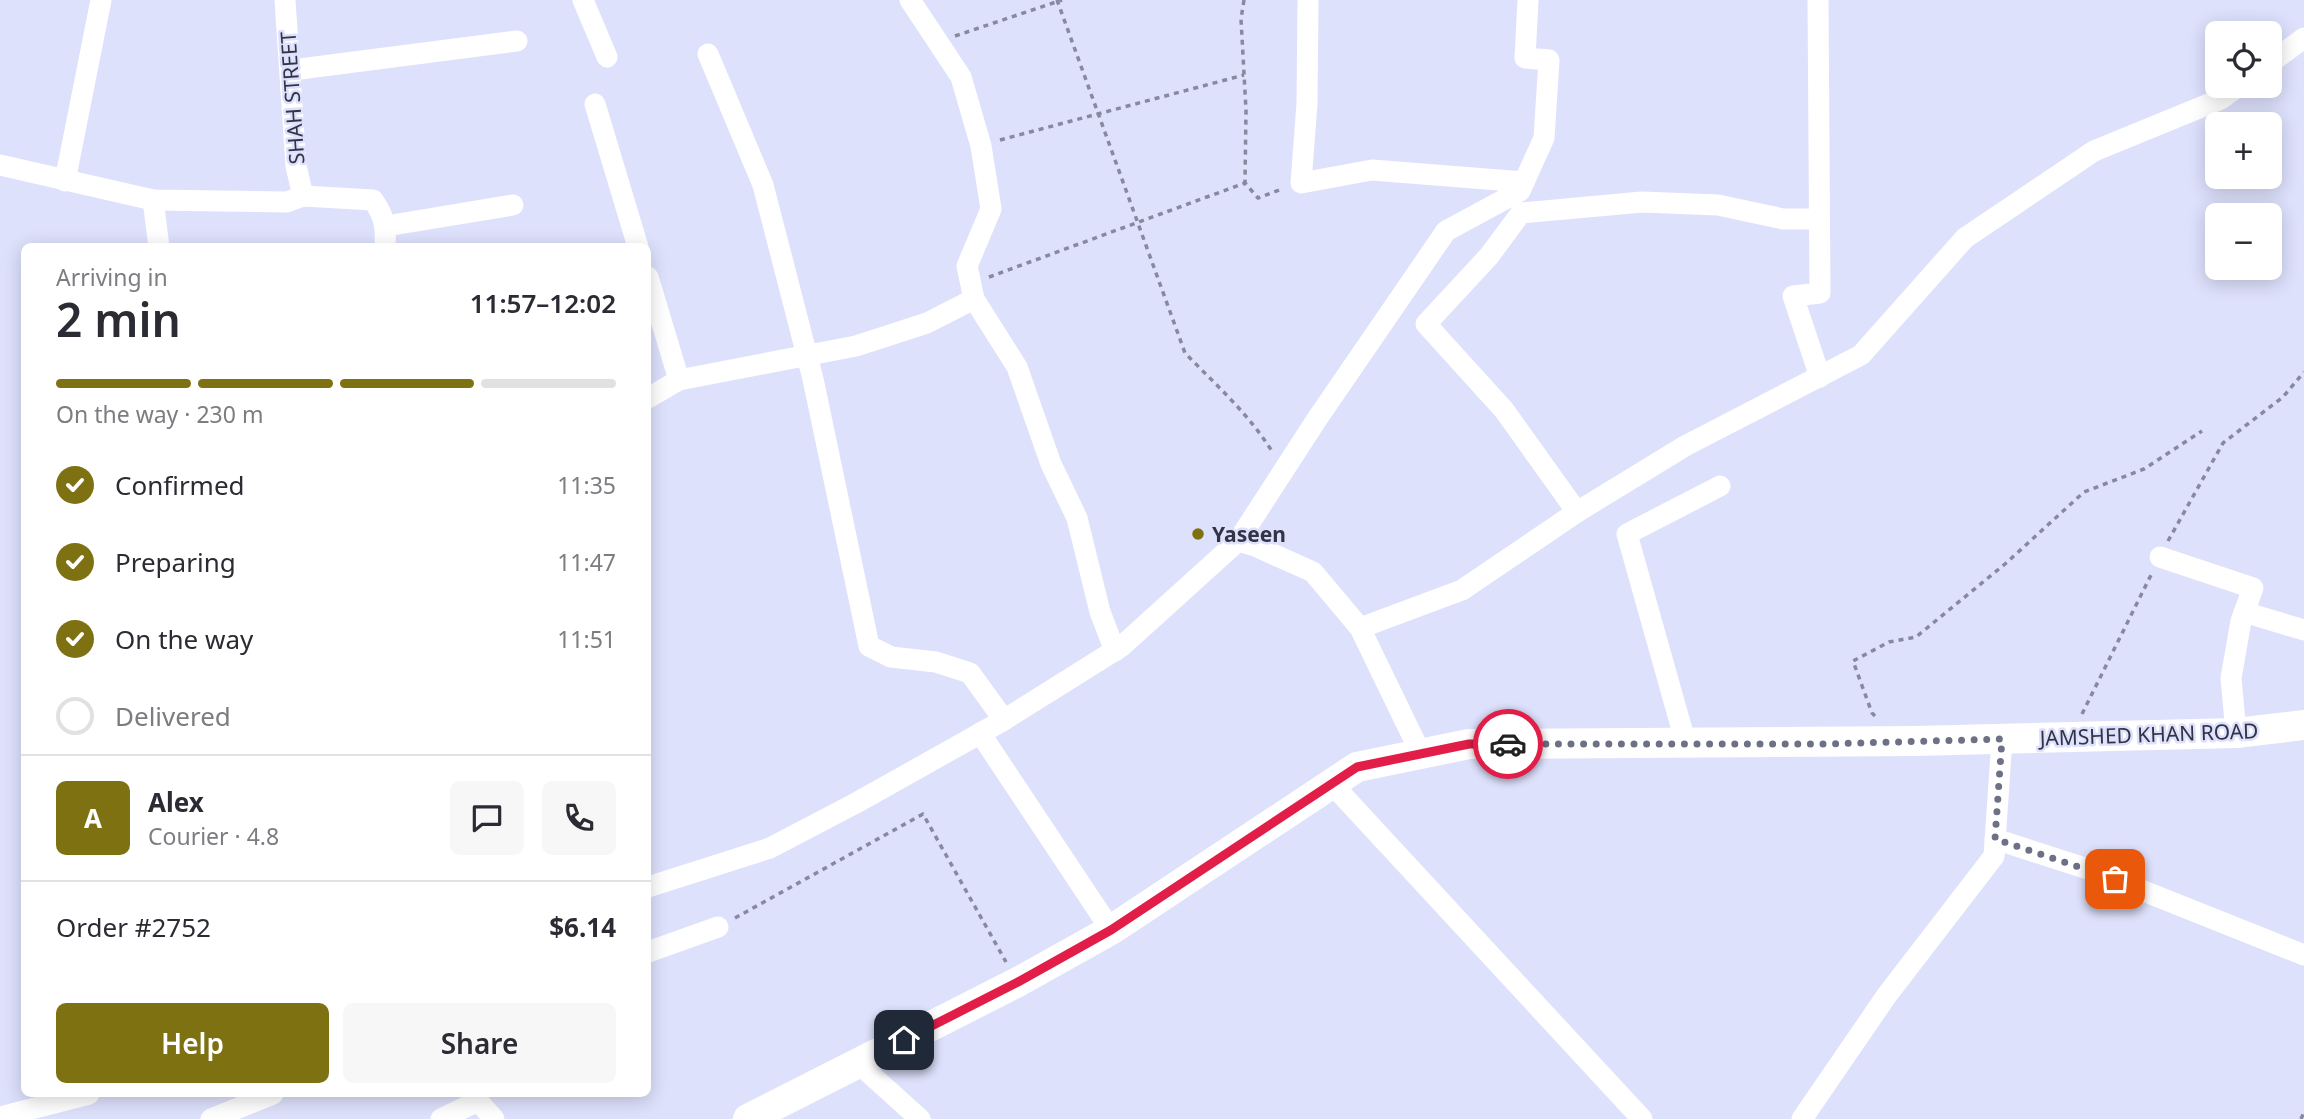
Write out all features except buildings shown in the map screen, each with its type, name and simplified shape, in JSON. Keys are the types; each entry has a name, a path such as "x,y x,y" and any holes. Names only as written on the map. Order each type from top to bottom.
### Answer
{"street":[{"path":"65,181 101,0"},
{"name":"SHAH STREET","path":"285,0 292,70 296,166 303,196"},
{"path":"583,0 607,57"},
{"path":"909,0 961,77 981,146 991,209 967,265 973,292 1017,367 1051,464 1077,518 1100,612 1115,650"},
{"path":"1308,0 1307,103 1301,183 1372,170 1524,183"},
{"path":"651,886 770,848 856,803 1004,719 1115,650 1238,541 1446,231 1520,191 1544,138 1549,60 1525,58 1528,0"},
{"path":"1818,0 1817,170 1820,293 1793,296 1820,377"},
{"path":"2282,54 2304,38"},
{"path":"292,70 517,41"},
{"path":"708,54 763,185 831,457 869,646 891,657 936,662 970,673 1004,719"},
{"path":"1360,628 1462,590 1577,512 1685,446 1861,355 1965,238 2094,151 2222,98"},
{"path":"595,104 637,243"},
{"path":"0,165 153,200 286,202 303,196 373,201 383,214 385,236 513,205"},
{"path":"153,200 158,243"},
{"path":"1577,512 1504,410 1426,324 1489,256 1521,213 1642,202 1718,205 1783,219 1819,219"},
{"path":"651,286 679,380"},
{"path":"651,396 679,380 856,346 927,324 973,292"},
{"path":"1686,744 1627,534 1720,486"},
{"path":"1238,541 1313,572 1360,628 1421,754"},
{"path":"2160,557 2253,587 2244,612 2231,678 2236,733"},
{"path":"2244,612 2304,630"},
{"name":"JAMSHED KHAN ROAD","path":"748,1119 1018,982 1111,930 1357,767 1469,744 2002,739 2236,733 2304,725"},
{"path":"980,733 1111,930"},
{"path":"1802,1119 1887,995 1994,856 2002,739"},
{"path":"1332,784 1642,1119"},
{"path":"1995,839 2091,870 2304,955"},
{"path":"651,951 718,928"},
{"path":"858,1063 920,1119"},
{"path":"0,1117 77,1097"},
{"path":"211,1119 266,1097"},
{"path":"441,1119 478,1101 494,1119"}],"path":[{"path":"1244,0 1241,19 1245,183 1258,198 1301,183"},
{"path":"940,45 958,34 1059,1 1135,222 1185,353 1262,436 1284,471"},
{"path":"981,146 1244,75"},
{"path":"973,292 1135,222 1245,183"},
{"path":"1883,720 1872,713 1853,661 1889,642 1916,637 2005,564 2084,492 2144,469 2202,431"},
{"path":"718,928 923,814 1018,982"},
{"path":"2301,1119 2304,1112"}],"way so far":[{"path":"1508,744 1824,744 2002,739 1995,839 2115,879"}],"place":[{"name":"Yaseen","path":"1198,534"}],"route":[{"path":"904,1040 1018,982 1111,930 1357,767 1469,744 1508,744"}]}
